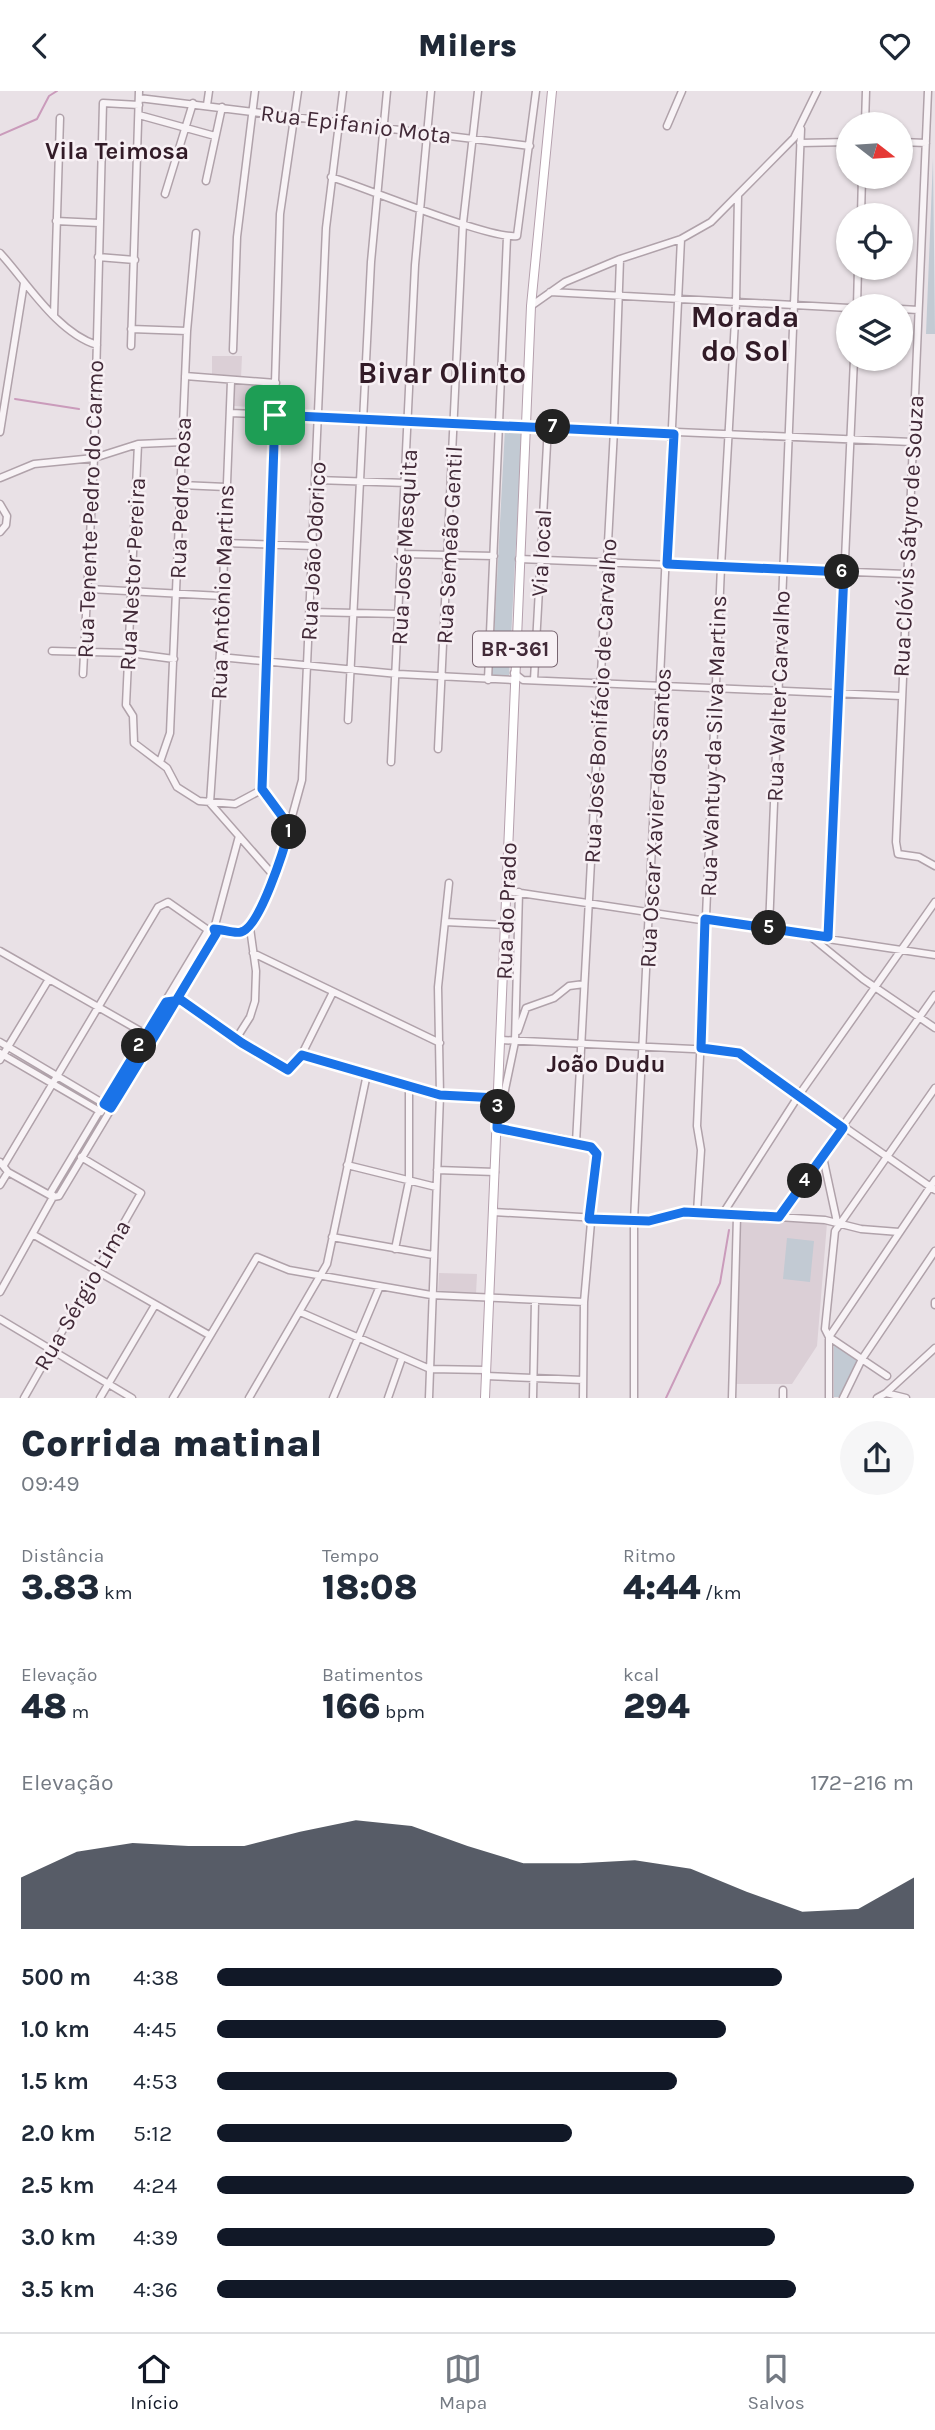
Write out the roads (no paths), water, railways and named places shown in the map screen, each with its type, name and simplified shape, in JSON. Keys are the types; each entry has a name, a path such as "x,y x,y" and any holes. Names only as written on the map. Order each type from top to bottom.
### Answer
{"main road":[{"name":"BR-361","path":"526,424 531,306 552,91"},
{"name":"Rua do Prado","path":"485,1398 526,424"}],"street":[{"path":"163,100 164,91"},
{"path":"207,105 209,91"},
{"path":"233,350 237,237 255,91"},
{"path":"290,827 262,789 280,214 298,91"},
{"name":"Rua João Odorico","path":"250,927 274,876 302,780 320,417 326,228 343,91"},
{"path":"348,720 356,613 376,191 387,91"},
{"name":"Rua José Mesquita","path":"391,762 398,674 419,207 431,91"},
{"name":"Rua Semeão Gentil","path":"439,749 463,223 478,91"},
{"path":"331,177 507,237 517,236 536,91"},
{"path":"667,126 682,91"},
{"path":"531,306 550,292 620,259 681,239 710,222 801,129 817,91"},
{"path":"865,112 866,91"},
{"name":"Rua Clóvis Sátyro de Souza","path":"928,91 901,696 898,854 919,857 935,866"},
{"path":"131,346 139,98"},
{"name":"Rua Epifanio Mota","path":"103,103 139,98 193,103 530,146"},
{"name":"Rua Tenente Pedro do Carmo","path":"83,674 94,459 103,103"},
{"path":"165,194 193,103"},
{"path":"205,181 222,107"},
{"path":"139,115 215,136"},
{"path":"54,315 60,118"},
{"name":"Rua Walter Carvalho","path":"768,928 801,129"},
{"path":"800,143 836,142"},
{"path":"914,143 926,143"},
{"name":"Rua Wantuy da Silva Martins","path":"697,1212 705,919 736,303 738,195"},
{"path":"56,221 99,223"},
{"name":"Rua Pedro Rosa","path":"160,762 168,746 174,659 187,331 196,233"},
{"path":"488,680 507,237"},
{"name":"Rua Oscar Xavier dos Santos","path":"635,1398 634,1221 662,687 681,239"},
{"name":"Rua Tenente Pedro do Carmo","path":"0,253 54,315 82,339 97,345"},
{"path":"98,257 135,260"},
{"name":"Rua José Bonifácio de Carvalho","path":"576,1143 579,1041 590,903 614,430 620,259"},
{"path":"0,432 24,283"},
{"path":"550,292 836,307"},
{"path":"913,310 918,310"},
{"path":"131,329 187,331"},
{"path":"828,937 854,371"},
{"path":"185,376 276,383"},
{"name":"Rua Antônio Martins","path":"211,803 231,381"},
{"path":"230,413 526,424 674,434 912,442"},
{"name":"Via local","path":"534,680 548,426"},
{"path":"0,478 34,464 94,459 138,444 183,442"},
{"name":"Rua Nestor Pereira","path":"138,444 126,705 133,716 134,743 145,755 160,762 177,787 199,801 211,803"},
{"path":"316,480 407,483"},
{"path":"181,485 226,488"},
{"path":"0,505 6,512 7,521 0,532"},
{"path":"223,543 313,546"},
{"path":"404,554 494,556"},
{"path":"519,559 906,574"},
{"path":"89,589 222,596"},
{"path":"310,612 400,614"},
{"path":"52,651 128,653 174,659"},
{"path":"220,657 488,680 901,696"},
{"path":"211,803 235,804 262,789"},
{"path":"211,803 274,876"},
{"path":"4,1166 53,1197 59,1196 154,1039 213,931 239,836"},
{"path":"429,1398 440,1095 439,987 449,883"},
{"path":"508,891 903,948 935,955"},
{"path":"515,1042 519,892"},
{"path":"0,1185 4,1166 51,1083 158,907 168,902 213,931 240,933 250,927 255,1001 250,1017 236,1039"},
{"path":"722,1215 799,1095 935,902"},
{"path":"445,922 506,925"},
{"path":"0,1292 34,1235 53,1197 51,1192 146,1034 213,931"},
{"path":"809,935 876,988 935,1028"},
{"path":"0,951 154,1039"},
{"path":"253,953 440,1043"},
{"path":"48,979 1,1056 51,1083 102,1107 111,1108"},
{"path":"583,1398 584,1302 589,1219 597,1154 591,1147 576,1143 497,1128 515,1042 526,1008 554,998 569,986 584,984"},
{"path":"166,1002 187,1002 236,1039 288,1070 302,1055 333,992"},
{"path":"779,1217 935,995"},
{"path":"501,1040 579,1041 735,1051 933,1189"},
{"path":"0,1042 56,1075 102,1107 107,1115"},
{"path":"302,1055 440,1095 498,1098"},
{"path":"249,1398 323,1274 367,1074"},
{"path":"395,1249 409,1181 409,1086"},
{"path":"829,1398 829,1337 825,1329 835,1231 935,1089"},
{"path":"75,1153 82,1158"},
{"path":"823,1157 839,1222"},
{"name":"Rua Sérgio Lima","path":"24,1398 141,1193 82,1158"},
{"path":"347,1164 436,1187"},
{"path":"437,1170 495,1172"},
{"path":"829,1337 899,1231 933,1189 935,1180"},
{"path":"493,1212 634,1221 649,1221 670,1214 697,1212 839,1222 861,1229 899,1231"},
{"path":"732,1398 737,1216"},
{"path":"34,1235 208,1335"},
{"path":"332,1237 433,1255"},
{"path":"843,1398 862,1359 935,1251"},
{"path":"173,1398 208,1335 257,1257 289,1270 431,1295 584,1302"},
{"path":"333,1398 380,1286"},
{"path":"533,1398 535,1301"},
{"path":"100,1398 155,1305"},
{"path":"300,1312 430,1369 583,1380"},
{"path":"0,1319 132,1398"},
{"path":"829,1337 887,1376"},
{"path":"880,1396 935,1347"},
{"path":"388,1398 402,1358"},
{"path":"880,1396 906,1398"}],"waterway":[{"path":"0,135 37,119 49,96 57,91"},
{"path":"15,399 79,409"},
{"path":"666,1398 720,1283 729,1230"}],"district":[{"name":"Vila Teimosa","path":"117,151"},
{"name":"Morada do Sol","path":"745,334"},
{"name":"Bivar Olinto","path":"442,373"},
{"name":"João Dudu","path":"606,1064"}]}
